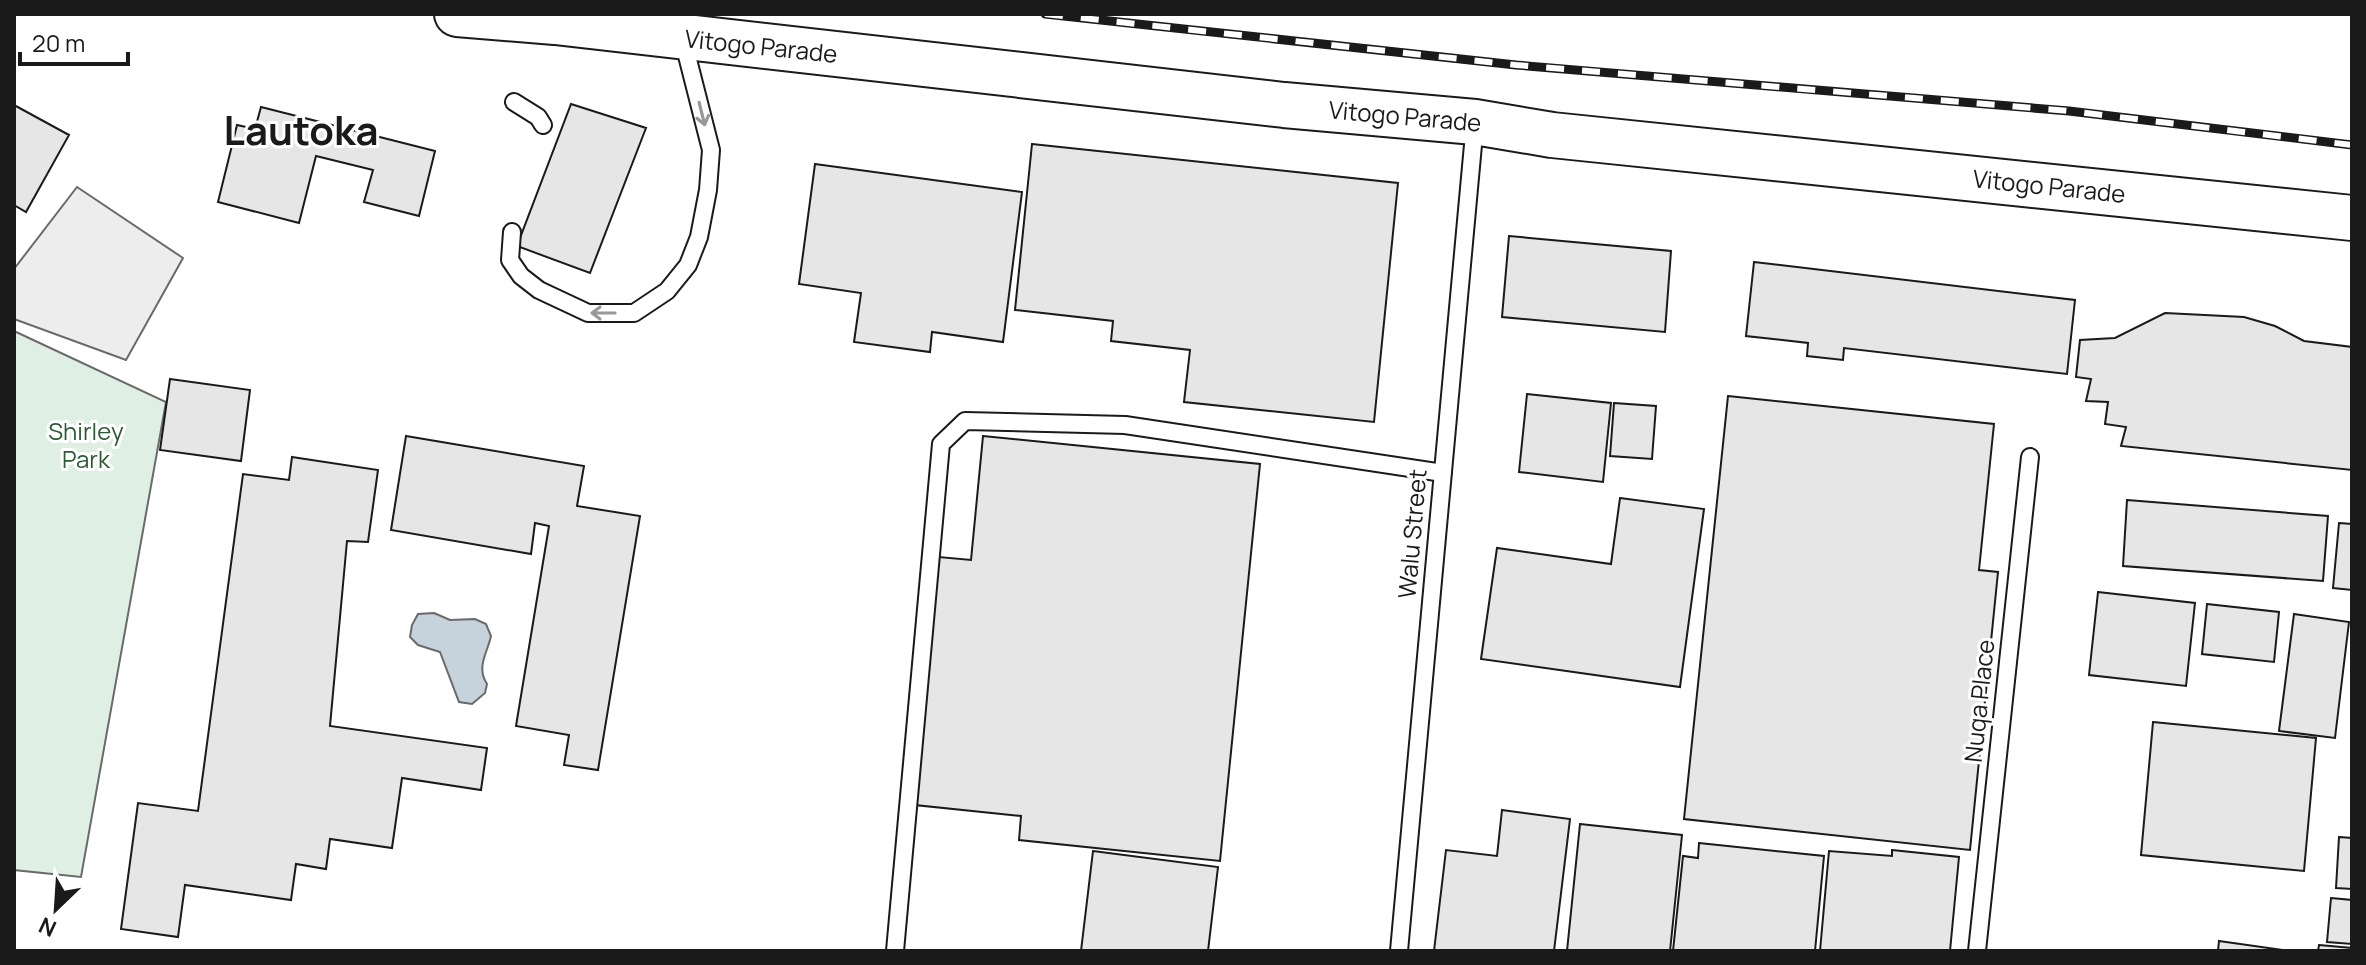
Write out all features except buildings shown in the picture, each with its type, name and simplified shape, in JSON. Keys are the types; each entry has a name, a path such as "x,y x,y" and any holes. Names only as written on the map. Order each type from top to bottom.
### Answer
{"main road":[{"name":"Vitogo Parade","path":"457,14 555,22 1268,104 1475,122 1552,135 2352,218"}],"lane":[{"path":"512,232 510,260 521,276 539,290 588,313 634,313 667,291 688,265 699,237 708,190 711,150 683,38"},
{"path":"514,102 538,117 543,125"},
{"name":"Walu Street","path":"1399,951 1475,122"},
{"path":"895,951 941,444 965,421 1125,425 1443,473"},
{"name":"Nuqa Place","path":"1977,951 2030,457"}],"green space":[{"name":"Shirley Park","path":"14,331 166,402 81,877 14,870"}],"shaded area":[{"path":"77,187 183,258 126,360 14,319 14,269"},
{"path":"434,613 450,620 475,619 486,624 491,636 482,672 487,684 485,693 472,704 459,702 440,652 418,645 410,637 418,614"}],"railway":[{"path":"1045,14 1516,65 2069,111 2352,145"}],"district":[{"name":"Lautoka","path":"301,131"}]}
